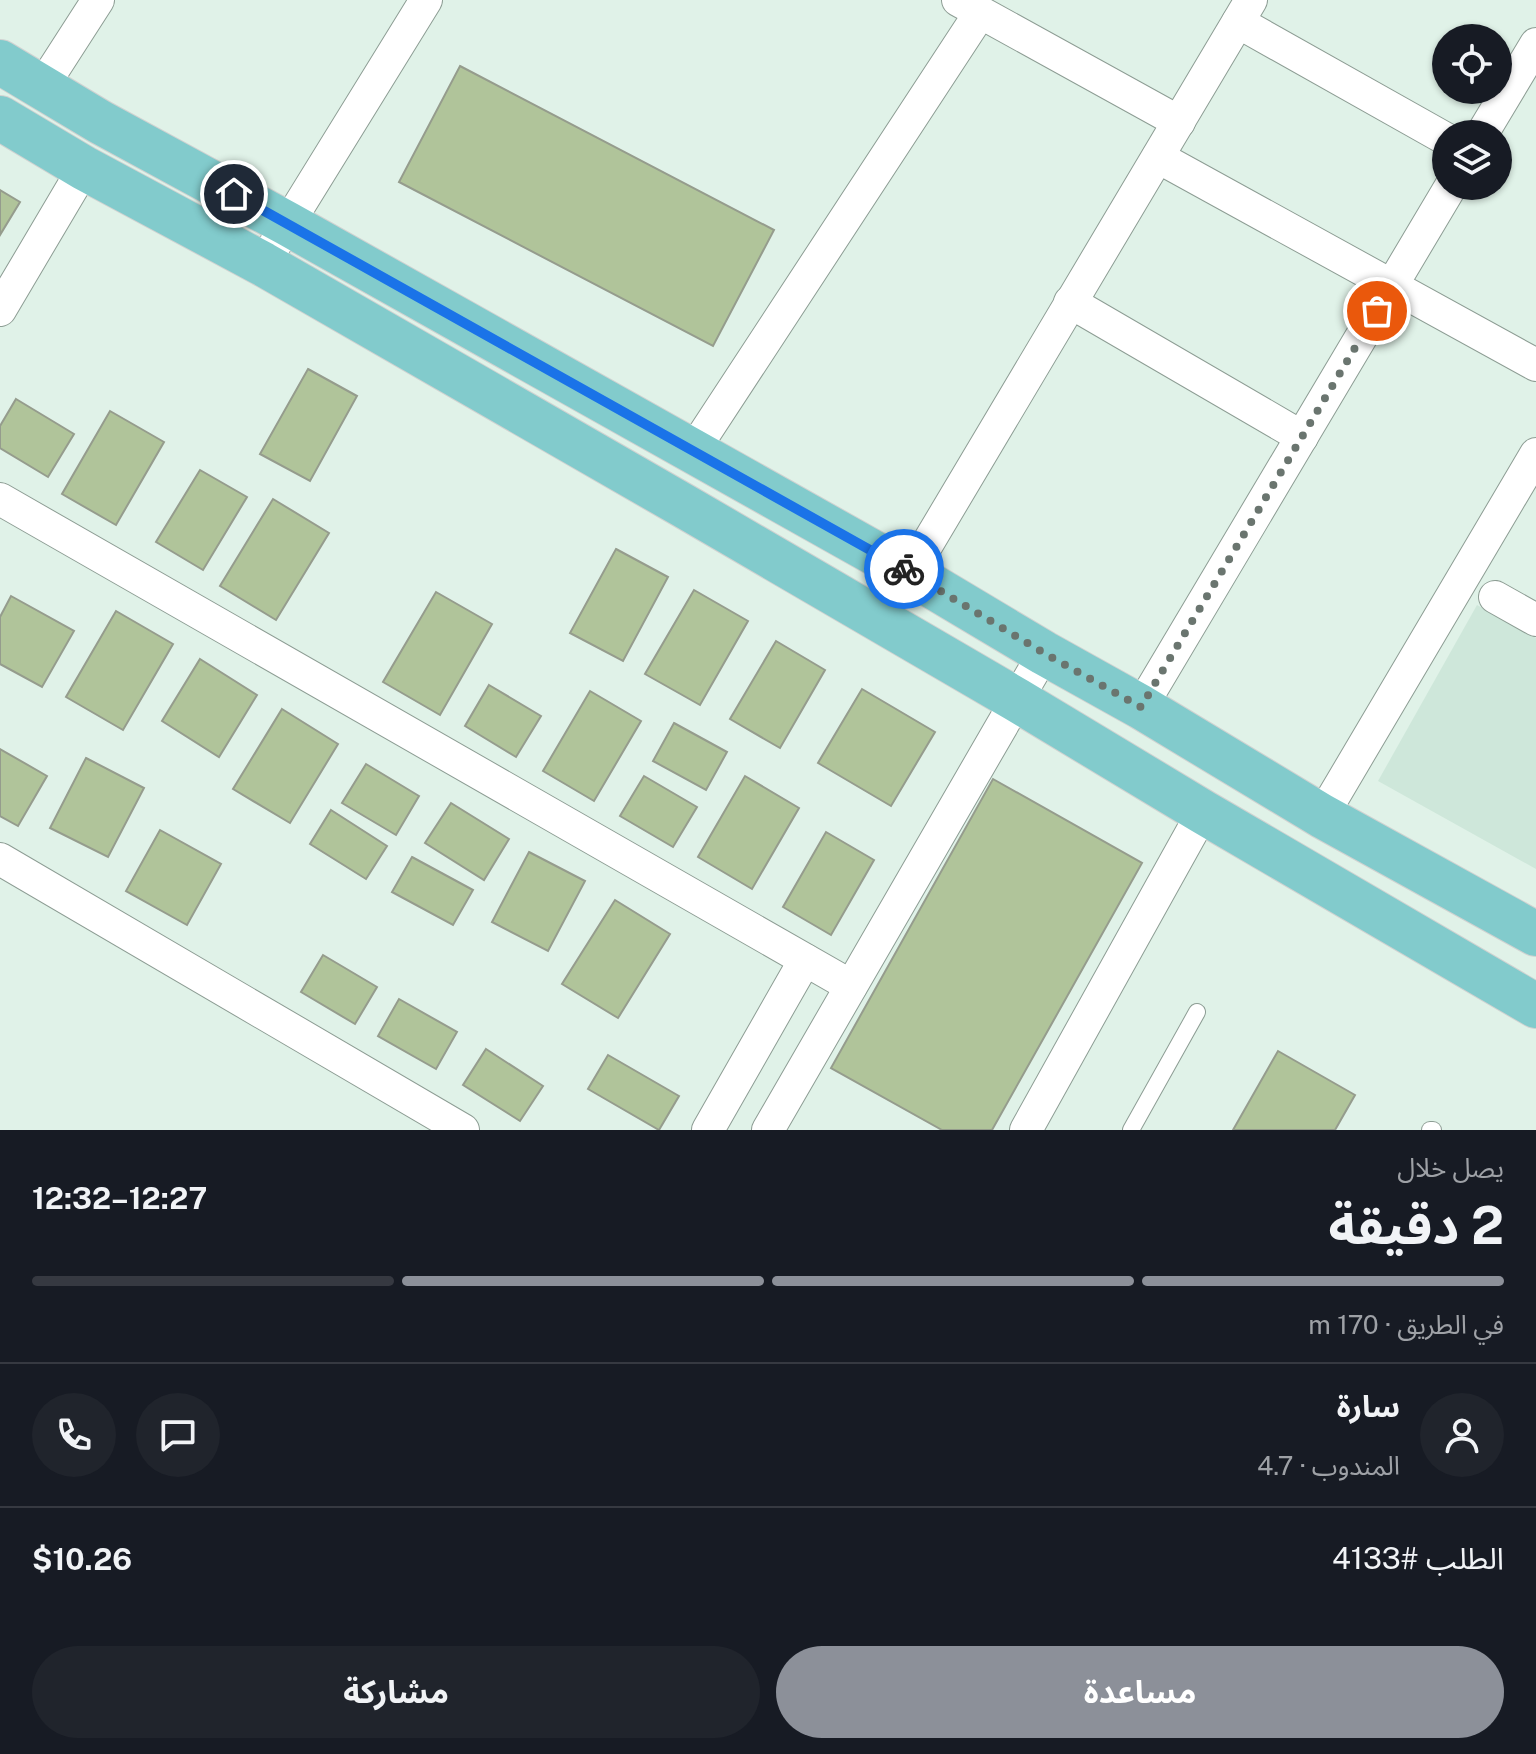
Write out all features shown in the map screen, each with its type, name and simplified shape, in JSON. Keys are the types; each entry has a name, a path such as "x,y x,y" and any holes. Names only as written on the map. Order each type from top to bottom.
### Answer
{"main road":[{"path":"0,62 100,122 910,573 1322,816 1536,934"},
{"path":"0,118 84,168 263,264 1017,700 1536,1006"}],"street":[{"path":"42,87 98,0"},
{"path":"263,264 426,0"},
{"path":"693,451 969,6 1179,122"},
{"path":"910,573 1244,11 1432,130"},
{"path":"1490,120 1536,44"},
{"path":"1158,157 1536,365"},
{"path":"0,310 84,168"},
{"path":"1141,707 1443,200"},
{"path":"1070,302 1302,437"},
{"path":"1322,816 1536,454"},
{"path":"0,499 851,986"},
{"path":"1495,597 1536,620"},
{"path":"768,1130 1044,653"},
{"path":"1026,1130 1203,812"},
{"path":"1,861 463,1130"},
{"path":"708,1130 805,960"}],"lane":[{"path":"1131,1130 1197,1012"}],"shaded area":[{"path":"1477,605 1536,638 1536,869 1378,781"}],"building":[{"path":"460,66 774,230 713,346 399,182"},
{"path":"0,190 20,202 0,235"},
{"path":"308,369 357,396 310,481 260,454"},
{"path":"16,399 74,434 48,477 0,448 0,426"},
{"path":"110,411 164,442 116,525 62,494"},
{"path":"200,470 247,497 203,570 156,542"},
{"path":"273,499 329,533 276,620 220,586"},
{"path":"616,549 668,577 623,661 570,633"},
{"path":"694,590 748,621 700,705 645,674"},
{"path":"436,592 492,624 440,715 383,682"},
{"path":"11,596 74,631 42,687 0,664 0,617"},
{"path":"116,611 173,644 123,730 66,697"},
{"path":"776,641 825,670 780,748 730,719"},
{"path":"200,659 257,695 219,757 162,721"},
{"path":"489,685 541,716 516,757 465,726"},
{"path":"862,689 935,732 891,806 818,763"},
{"path":"590,691 641,721 594,801 543,771"},
{"path":"282,709 338,744 290,823 233,789"},
{"path":"674,723 727,752 706,790 653,761"},
{"path":"0,749 47,776 18,826 0,816"},
{"path":"86,758 144,788 108,857 50,828"},
{"path":"366,764 419,796 396,835 342,803"},
{"path":"644,776 697,807 673,847 620,816"},
{"path":"745,776 799,808 752,889 698,857"},
{"path":"993,779 1142,863 992,1130 942,1130 831,1068"},
{"path":"451,803 509,839 484,880 425,843"},
{"path":"331,810 387,846 366,879 310,844"},
{"path":"160,830 221,864 187,925 126,891"},
{"path":"826,832 874,860 831,935 783,907"},
{"path":"529,852 585,881 548,951 492,922"},
{"path":"412,857 473,890 453,925 392,892"},
{"path":"615,900 670,934 618,1018 562,984"},
{"path":"323,955 377,987 355,1024 301,992"},
{"path":"399,999 457,1032 436,1069 378,1036"},
{"path":"486,1049 543,1086 520,1121 463,1085"},
{"path":"1278,1051 1355,1095 1335,1130 1233,1130"},
{"path":"608,1055 679,1096 659,1130 588,1089"}],"way so far":[{"path":"904,569 1141,707 1377,311"}],"route":[{"path":"234,194 904,569"}]}
